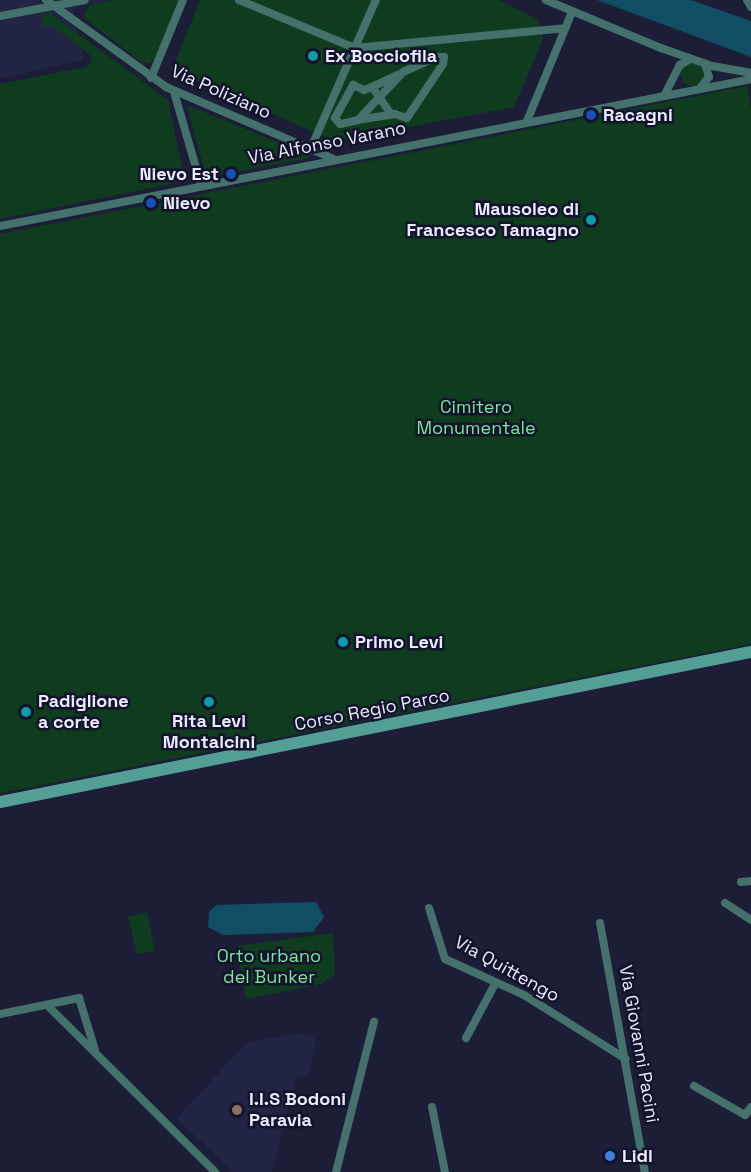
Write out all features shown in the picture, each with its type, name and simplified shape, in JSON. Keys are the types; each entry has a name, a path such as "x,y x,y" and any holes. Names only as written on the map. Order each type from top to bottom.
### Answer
{"street":[{"name":"Via Poliziano","path":"46,0 151,78 174,92 333,159"},
{"path":"0,16 85,0"},
{"path":"151,78 183,0"},
{"path":"239,0 355,48 565,28"},
{"path":"310,150 376,0"},
{"path":"546,0 698,61 751,73"},
{"path":"747,0 751,7"},
{"path":"526,121 572,12"},
{"path":"372,87 391,114 403,119 408,117 445,58 437,57 364,90 353,85 335,118 340,124 391,114"},
{"path":"662,96 671,89 677,71 684,60 698,61 709,73 697,89 682,85 677,71"},
{"path":"358,120 403,72"},
{"name":"Via Alfonso Varano","path":"0,226 526,121 751,79"},
{"path":"174,92 201,185"},
{"name":"Corso Regio Parco","path":"0,802 751,652"},
{"path":"741,882 751,881"},
{"path":"725,903 751,920"},
{"name":"Via Quittengo","path":"429,908 446,959 495,984 524,995 626,1059"},
{"name":"Via Giovanni Pacini","path":"600,923 645,1172"},
{"path":"466,1038 495,984"},
{"path":"0,1014 78,998 95,1050"},
{"path":"46,1005 95,1050 215,1172"},
{"path":"336,1172 374,1022"},
{"path":"694,1086 746,1115 751,1107"},
{"path":"432,1107 445,1172"}],"shaded area":[{"path":"0,0 112,0 73,8 83,60 0,78"},
{"path":"597,0 691,0 751,21 751,57"},
{"path":"316,902 324,917 313,932 223,935 208,927 209,912 216,905"},
{"name":"I.I.S Bodoni Paravia","path":"298,1033 314,1037 316,1043 308,1077 297,1075 272,1172 232,1172 177,1118 246,1043"}],"green space":[{"path":"115,0 180,0 155,59 149,64 141,62 83,17 89,5"},
{"path":"200,0 499,0 538,19 543,39 514,107 335,141 172,70"},
{"path":"50,13 168,100 185,181 0,219 0,84 86,67 92,62 89,54 52,26 43,27 41,15"},
{"path":"693,62 698,63 704,69 704,79 698,85 693,86 688,85 682,79 681,74 682,69 688,63"},
{"name":"Cimitero Monumentale","path":"747,86 751,108 751,644 0,793 0,234"},
{"path":"187,105 309,155 310,158 215,176 212,170 204,170"},
{"path":"147,912 155,951 137,954 128,917"},
{"name":"Orto urbano del Bunker","path":"333,933 335,974 321,984 246,999 237,946"}],"place":[{"name":"Ex Bocciofila","path":"313,56"},
{"name":"Racagni","path":"591,115"},
{"name":"Nievo Est","path":"231,174"},
{"name":"Nievo","path":"151,203"},
{"name":"Mausoleo di Francesco Tamagno","path":"591,220"},
{"name":"Primo Levi","path":"343,642"},
{"name":"Rita Levi Montalcini","path":"209,702"},
{"name":"Padiglione a corte","path":"26,712"},
{"name":"I.I.S Bodoni Paravia","path":"237,1110"},
{"name":"Lidl","path":"610,1156"}]}
